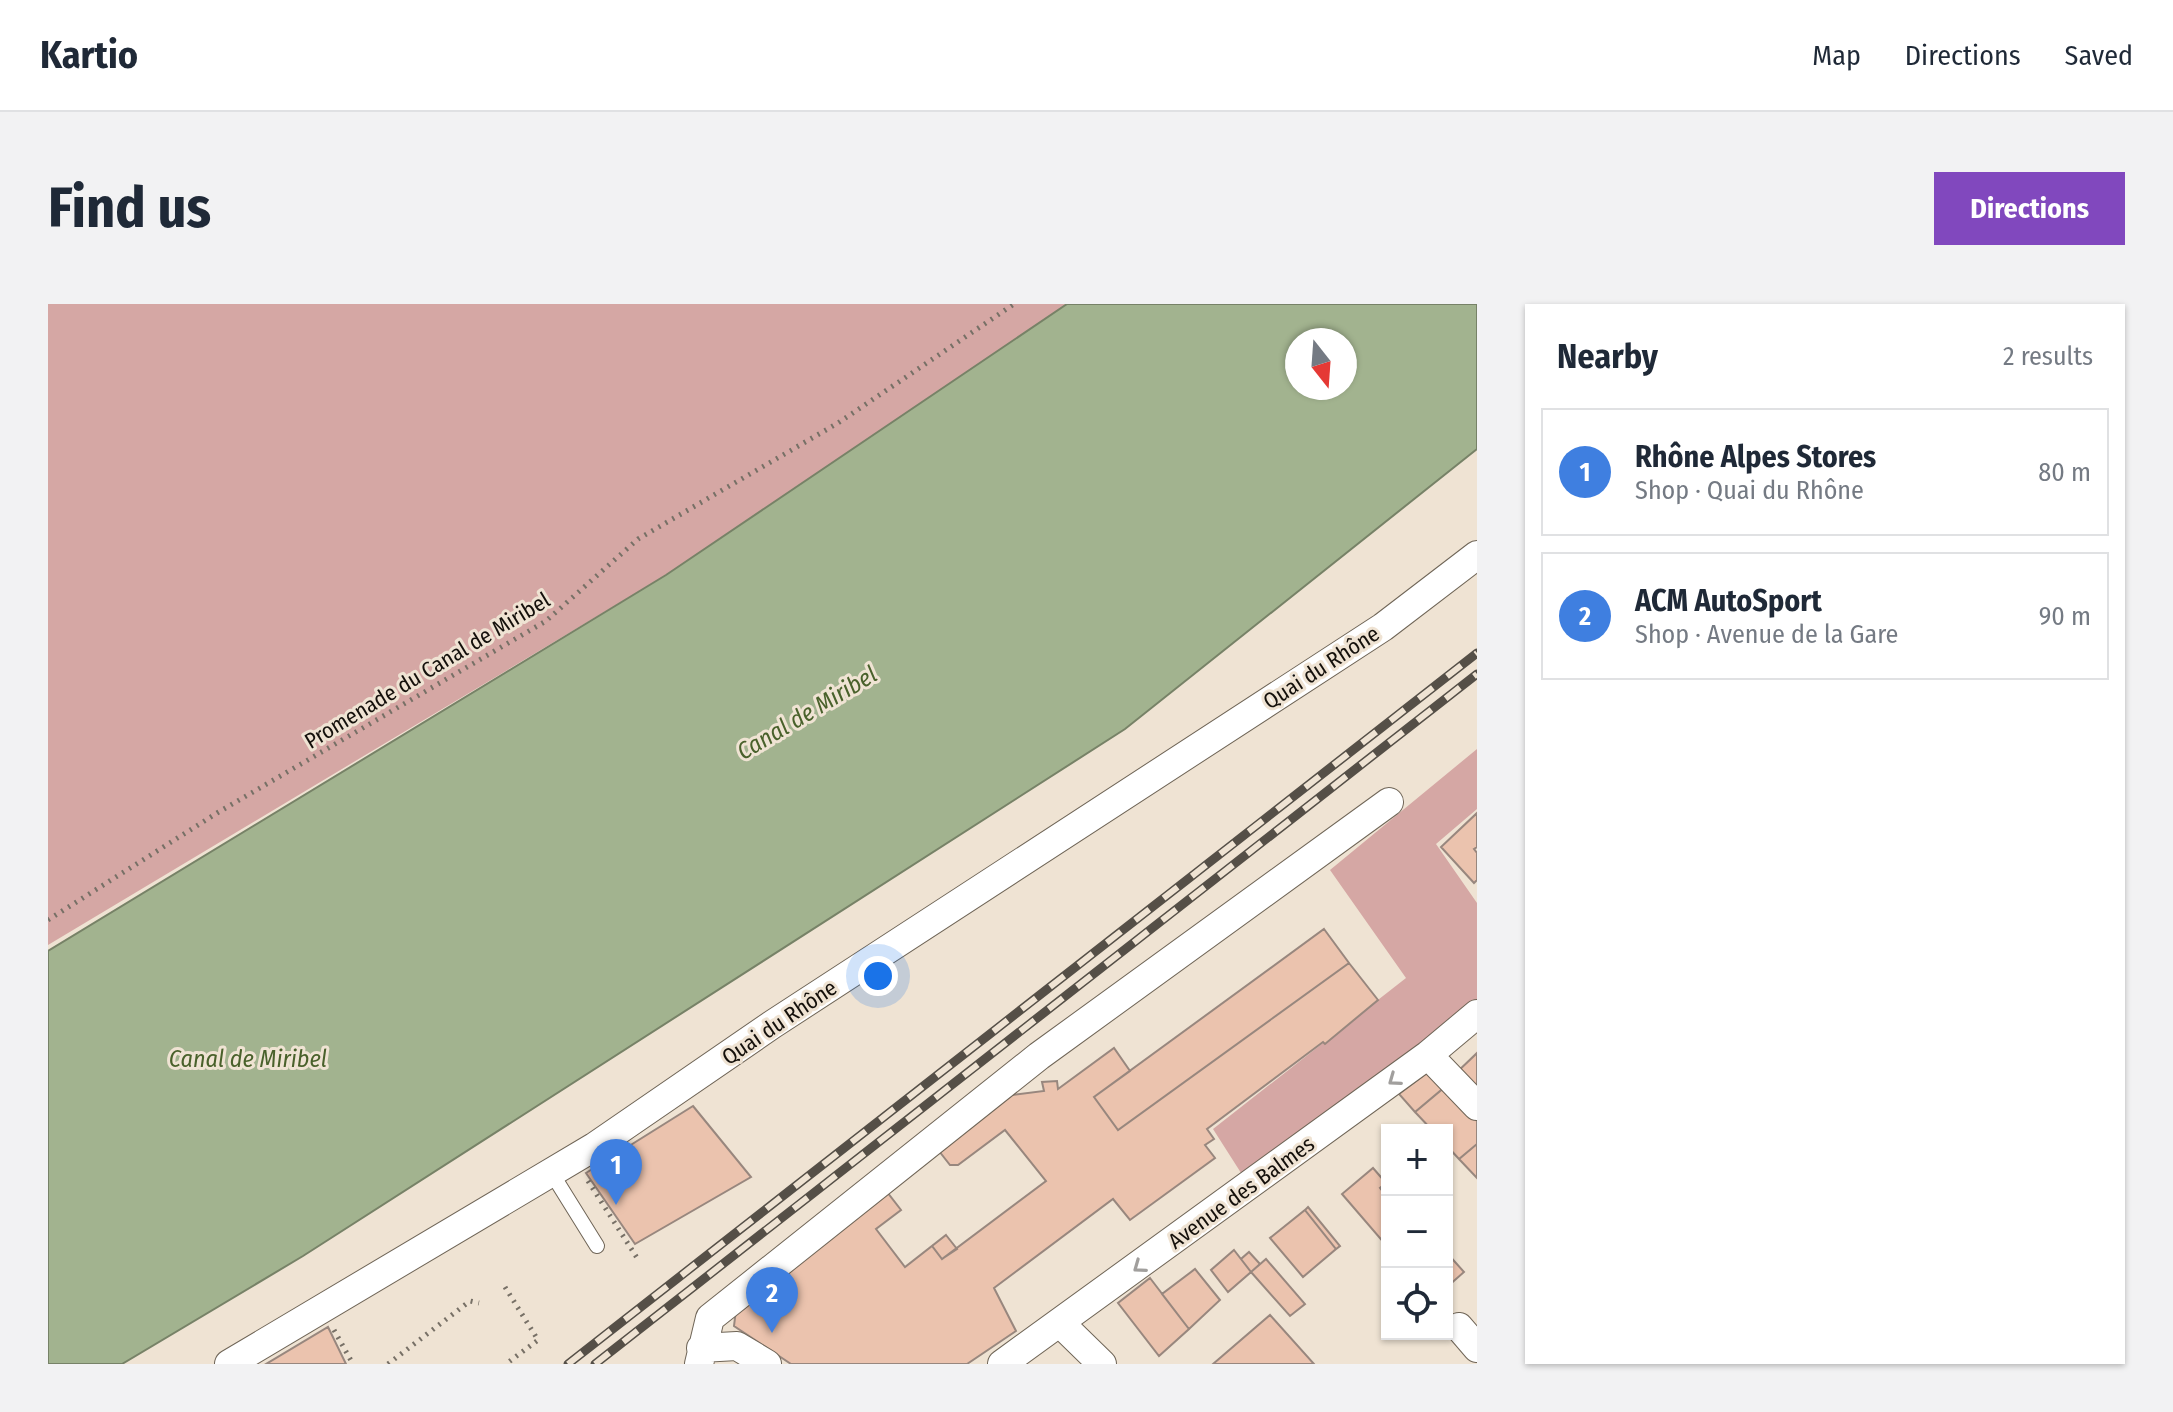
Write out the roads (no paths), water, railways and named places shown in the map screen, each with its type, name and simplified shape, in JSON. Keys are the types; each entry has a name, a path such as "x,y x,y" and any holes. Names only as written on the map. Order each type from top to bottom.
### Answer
{"street":[{"name":"Quai du Rhône","path":"229,1364 594,1147 773,1024 1383,627 1477,555"},
{"path":"767,1364 737,1346 700,1356 710,1318 1039,1056 1389,802"},
{"name":"Avenue des Balmes","path":"1002,1364 1428,1055 1477,1014"},
{"path":"1428,1055 1477,1106"},
{"path":"1061,1324 1102,1364"},
{"path":"1459,1327 1477,1348"}],"lane":[{"path":"551,1172 597,1246"}],"water":[{"name":"Canal de Miribel","path":"1067,304 1477,304 1477,449 1125,729 303,1256 122,1364 48,1364 48,951 666,575"}],"railway":[{"path":"568,1364 1477,653"},
{"path":"595,1364 1477,674"}],"place":[{"name":"Rhône Alpes Stores","path":"616,1205"},
{"name":"ACM AutoSport","path":"772,1333"}]}
